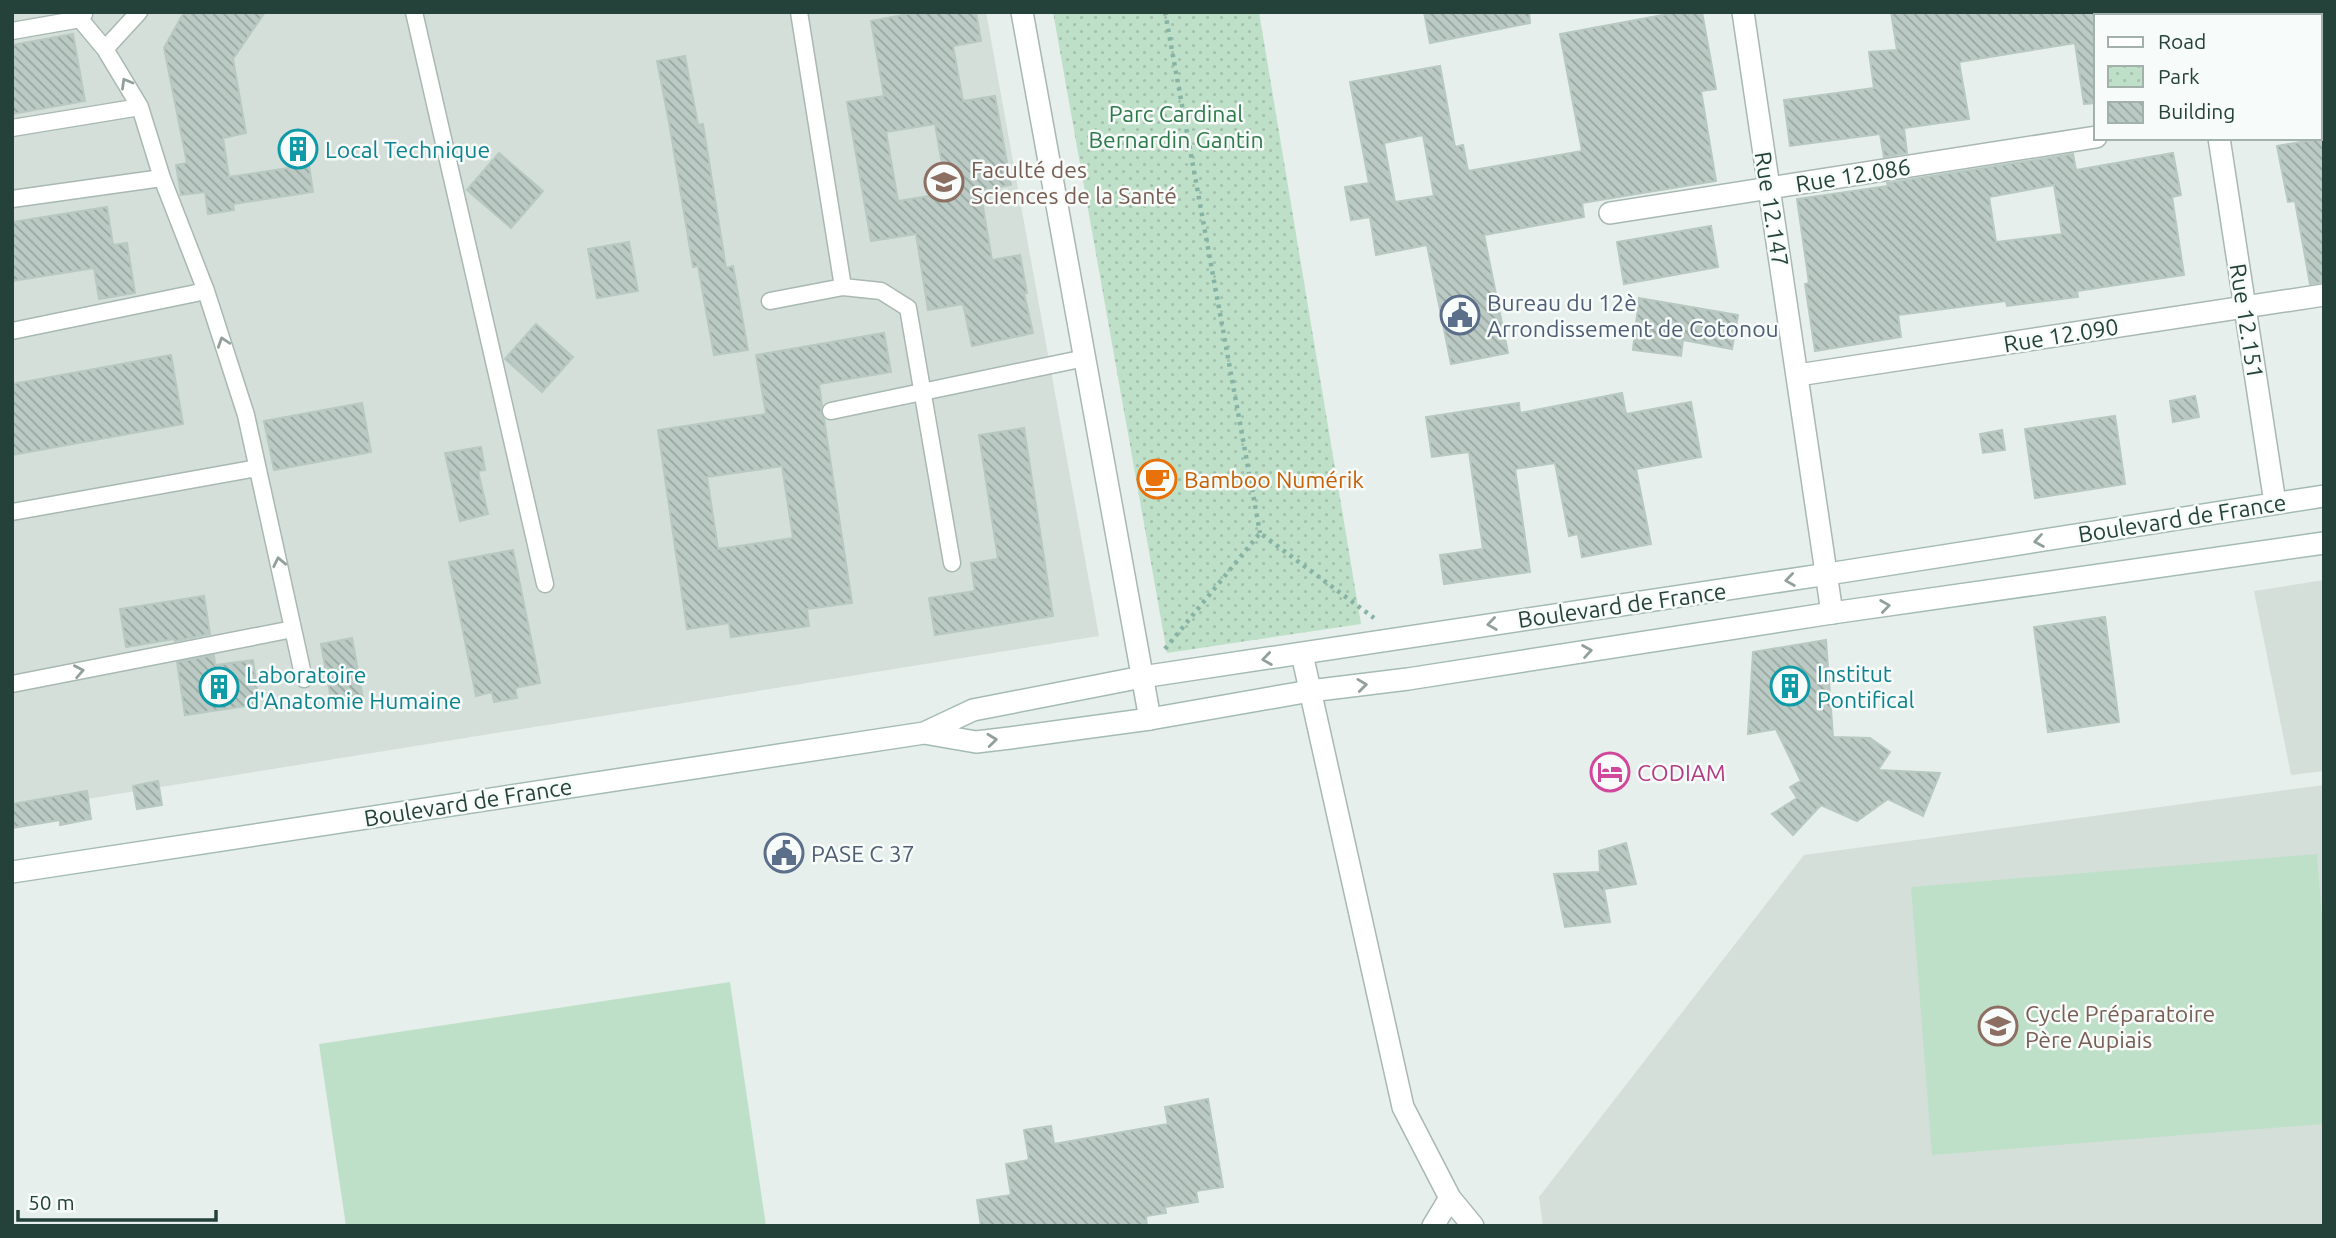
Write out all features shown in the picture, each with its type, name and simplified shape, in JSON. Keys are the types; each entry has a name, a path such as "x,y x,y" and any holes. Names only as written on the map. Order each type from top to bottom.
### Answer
{"street":[{"path":"1022,12 1150,719"},
{"name":"Rue 12.147","path":"1750,13 1769,188 1832,613"},
{"name":"Rue 12.086","path":"1611,213 2094,137"},
{"name":"Rue 12.151","path":"2219,140 2275,503"},
{"name":"Rue 12.090","path":"1798,375 2324,295"},
{"name":"Boulevard de France","path":"12,872 925,733 973,710 1142,677 2324,496"},
{"name":"Boulevard de France","path":"925,733 976,742 1150,719 1310,691 1408,679 1832,613 2324,543"},
{"path":"1302,654 1403,1107 1450,1198 1473,1226"},
{"path":"1433,1226 1450,1198"}],"lane":[{"path":"104,49 139,12"},
{"path":"414,12 545,584"},
{"path":"799,12 843,287"},
{"path":"12,31 81,15 140,107 162,178 206,291 242,403 304,679"},
{"path":"12,128 140,107"},
{"path":"12,199 162,178"},
{"path":"770,301 843,287 881,291 908,307 952,563"},
{"path":"12,331 206,291"},
{"path":"831,411 1085,358"},
{"path":"12,512 257,468"},
{"path":"12,684 293,629"}],"path":[{"path":"1165,12 1260,533 1401,638"},
{"path":"1142,677 1260,533"}],"shaded area":[{"path":"12,12 986,12 1099,636 12,811"},
{"path":"2324,12 2324,86 2322,14 2236,14"},
{"path":"2324,580 2324,771 2291,775 2254,591"},
{"name":"Cycle Préparatoire Père Aupiais","path":"2324,785 2324,1226 1543,1226 1539,1197 1804,855"}],"green space":[{"name":"Parc Cardinal Bernardin Gantin","path":"1053,12 1259,12 1361,624 1167,653"},
{"path":"2317,854 2324,945 2324,1124 1932,1155 1911,887"},
{"path":"730,982 766,1226 346,1226 319,1044"}],"building":[{"path":"184,12 265,12 233,59 246,133 223,138 229,177 309,165 313,192 233,204 234,210 208,214 205,192 181,195 176,165 187,163 164,48"},
{"path":"918,12 976,12 981,41 953,46 963,101 995,96 1011,185 980,190 992,260 1020,255 1027,293 1024,293 1033,333 972,346 963,304 928,310 916,234 871,241 847,102 884,96 871,21","holes":["935,124 947,193 898,201 886,132"]},
{"path":"1424,12 1529,12 1530,23 1430,43"},
{"path":"1679,12 1702,12 1716,89 1701,91 1716,181 1582,203 1584,217 1484,235 1508,353 1451,364 1427,245 1376,255 1370,217 1351,220 1345,187 1369,183 1350,82 1440,66 1455,147 1463,145 1468,171 1582,151 1560,34","holes":["1423,135 1434,196 1395,202 1384,143"]},
{"path":"1891,12 2096,12 2094,103 2084,104 2075,43 1959,62 1969,119 1904,128 1907,153 1884,157 1880,134 1790,146 1784,100 1874,88 1869,52 1897,50"},
{"path":"73,34 85,101 12,114 12,45"},
{"path":"685,56 698,125 703,124 726,268 733,266 748,350 714,355 698,266 693,267 657,61"},
{"path":"2322,138 2324,282 2310,284 2295,201 2288,202 2277,146"},
{"path":"499,153 543,191 511,228 467,190"},
{"path":"2173,153 2181,195 2172,197 2184,275 2077,291 2078,297 2007,306 2006,301 1898,315 1901,337 1815,351 1797,199 2073,154 2076,170","holes":["2054,185 2062,234 1996,242 1989,197"]},
{"path":"107,207 113,245 127,243 135,293 99,299 94,268 12,281 12,222"},
{"path":"1711,226 1718,267 1624,284 1617,242"},
{"path":"629,242 638,291 597,298 588,249"},
{"path":"1639,298 1738,315 1732,349 1683,340 1681,356 1633,350"},
{"path":"536,324 573,357 542,392 505,359"},
{"path":"884,333 891,372 819,384 821,412 852,603 807,609 809,626 731,637 729,623 687,629 658,430 766,414 756,355","holes":["782,466 793,538 718,549 707,477"]},
{"path":"171,355 183,424 12,455 12,384"},
{"path":"1622,393 1626,414 1691,402 1701,457 1636,469 1651,544 1582,557 1578,534 1569,536 1555,463 1515,469 1530,572 1444,584 1440,555 1483,549 1469,452 1432,457 1426,417 1519,403 1520,413"},
{"path":"2195,396 2199,417 2173,422 2170,401"},
{"path":"362,403 371,452 274,470 264,421"},
{"path":"2115,416 2125,484 2035,498 2025,429"},
{"path":"1024,428 1053,616 935,635 929,598 975,591 971,563 998,559 979,435"},
{"path":"2002,430 2005,450 1983,453 1980,434"},
{"path":"481,447 485,470 478,471 488,514 460,521 445,453"},
{"path":"513,550 540,683 515,688 517,698 494,702 492,692 476,696 449,562"},
{"path":"204,596 210,634 126,647 120,609"},
{"path":"2105,617 2119,722 2048,732 2034,627"},
{"path":"352,638 364,704 333,710 321,644"},
{"path":"1826,640 1833,737 1870,738 1890,752 1878,770 1940,773 1923,816 1888,799 1857,821 1821,805 1793,835 1772,814 1797,798 1790,787 1801,781 1776,729 1748,734 1753,652"},
{"name":"Laboratoire d'Anatomie Humaine","path":"214,655 215,665 253,660 259,704 185,715 177,662"},
{"path":"158,781 162,805 137,809 133,786"},
{"path":"87,791 91,819 60,825 60,820 12,828 12,804"},
{"path":"1626,843 1636,884 1604,889 1610,922 1565,927 1554,874 1600,872 1599,851"},
{"path":"1208,1099 1223,1187 1196,1191 1198,1202 1165,1207 1166,1213 1146,1216 1147,1226 981,1226 977,1200 1011,1195 1006,1164 1029,1160 1024,1130 1051,1126 1054,1144 1168,1124 1165,1107"}],"place":[{"name":"Local Technique","path":"298,149"},
{"name":"Faculté des Sciences de la Santé","path":"944,182"},
{"name":"Bureau du 12è Arrondissement de Cotonou","path":"1460,315"},
{"name":"Bamboo Numérik","path":"1157,479"},
{"name":"Institut Pontifical","path":"1790,686"},
{"name":"Laboratoire d'Anatomie Humaine","path":"219,687"},
{"name":"CODIAM","path":"1610,772"},
{"name":"PASE C 37","path":"784,853"},
{"name":"Cycle Préparatoire Père Aupiais","path":"1998,1026"}]}
